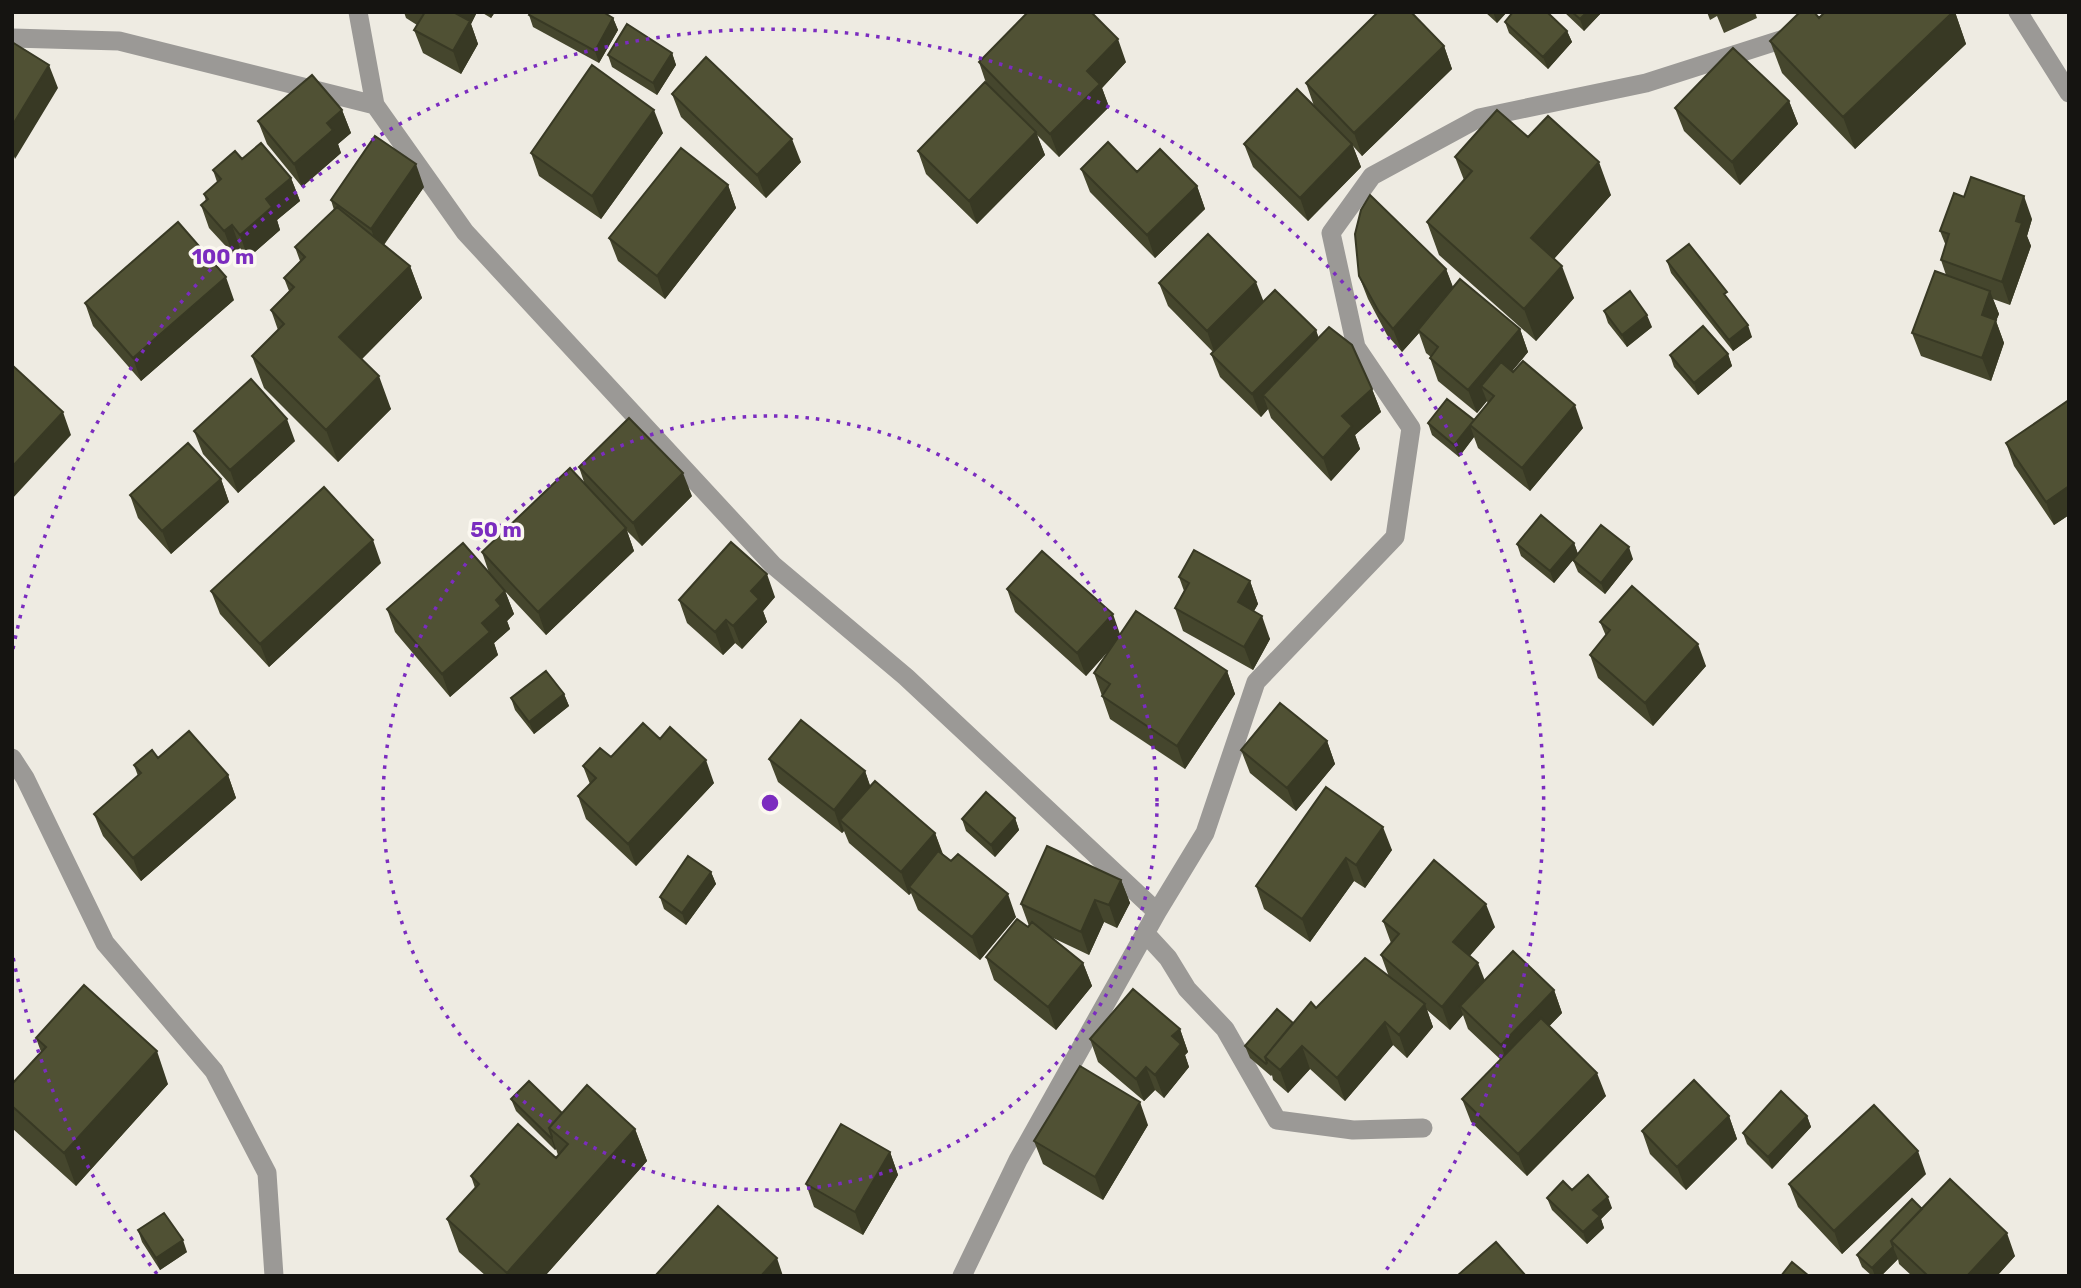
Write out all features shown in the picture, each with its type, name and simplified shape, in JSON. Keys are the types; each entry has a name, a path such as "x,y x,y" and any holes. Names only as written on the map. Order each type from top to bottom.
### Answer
{"street":[{"path":"358,12 374,105 465,232 773,565 906,677 1157,912"},
{"path":"2018,12 2069,93"},
{"path":"962,1276 1018,1160 1157,912 1205,833 1256,682 1395,537 1411,428 1356,347 1331,233 1373,176 1479,118 1646,83 1814,29"},
{"path":"12,38 119,41 374,105"},
{"path":"12,758 25,778 105,943 214,1071 267,1173 274,1276"},
{"path":"1145,933 1168,958 1187,989 1225,1029 1277,1119 1353,1130 1423,1128"}],"building":[{"path":"425,12 456,12 470,21 453,51 414,30"},
{"path":"531,12 603,12 613,18 595,51 529,15"},
{"path":"1028,12 1091,12 1118,39 1087,71 1100,84 1050,134 979,62"},
{"path":"1378,12 1411,12 1444,46 1354,133 1306,83"},
{"path":"1513,12 1547,12 1567,31 1543,57 1505,22"},
{"path":"1572,12 1587,12 1580,19"},
{"path":"1800,12 1814,12 1819,18 1825,12 1953,12 1843,117 1770,41"},
{"path":"627,24 672,53 653,83 608,55"},
{"path":"12,42 49,65 12,126"},
{"path":"1733,48 1789,101 1732,162 1675,108"},
{"path":"706,57 792,139 757,175 672,94"},
{"path":"592,65 654,110 592,196 531,153"},
{"path":"312,75 342,110 327,123 333,130 294,164 258,121"},
{"path":"985,82 1036,132 969,201 918,151"},
{"path":"1297,89 1352,144 1300,198 1244,144"},
{"path":"1497,110 1528,137 1548,116 1599,162 1531,238 1562,266 1524,309 1427,222 1472,171 1455,157"},
{"path":"375,136 416,164 371,229 331,200"},
{"path":"1108,142 1137,172 1160,149 1197,186 1147,235 1081,169"},
{"path":"261,143 291,178 266,199 272,207 240,235 232,225 224,231 201,205 208,199 204,194 221,179 213,170 235,151 242,159"},
{"path":"681,148 728,185 657,276 609,238"},
{"path":"1971,177 2024,196 2016,221 2022,223 2002,282 1941,260 1949,234 1940,231 1954,193 1964,197"},
{"path":"1370,195 1446,269 1393,329 1379,312 1359,276 1355,234 1361,210"},
{"path":"337,207 410,266 339,337 379,376 326,430 252,356 284,324 271,310 294,287 284,278 305,257 295,247"},
{"path":"178,222 226,277 133,358 85,303"},
{"path":"1208,234 1256,282 1207,331 1159,283"},
{"path":"1689,244 1727,292 1724,294 1748,325 1729,340 1667,261"},
{"path":"1935,271 1990,291 1982,315 1996,320 1982,358 1912,333"},
{"path":"1460,279 1520,329 1468,390 1430,358 1438,347 1418,330"},
{"path":"1275,290 1316,330 1252,394 1211,354"},
{"path":"1630,291 1647,315 1622,335 1604,311"},
{"path":"1703,326 1728,354 1694,383 1670,355"},
{"path":"1329,327 1352,345 1372,389 1342,416 1352,426 1323,458 1263,395"},
{"path":"1523,361 1575,405 1522,468 1470,425 1494,396 1481,386 1501,362 1513,372"},
{"path":"12,365 63,412 12,467"},
{"path":"251,379 287,419 230,470 194,431"},
{"path":"1447,399 1474,420 1454,445 1428,423"},
{"path":"2069,400 2069,486 2046,502 2006,443"},
{"path":"629,418 683,473 633,523 579,467"},
{"path":"188,443 221,479 162,531 130,495"},
{"path":"570,468 626,528 538,612 482,552"},
{"path":"324,487 373,540 260,644 211,591"},
{"path":"1541,515 1574,543 1550,571 1517,544"},
{"path":"1601,525 1629,547 1601,583 1573,560"},
{"path":"731,542 767,574 751,591 759,599 733,626 726,620 715,632 679,600"},
{"path":"463,543 505,591 496,600 501,606 482,623 490,632 442,674 387,609"},
{"path":"1194,550 1250,581 1238,602 1262,616 1244,647 1175,608 1189,583 1179,577"},
{"path":"1042,551 1113,614 1077,653 1007,589"},
{"path":"1632,586 1698,644 1645,703 1590,655 1610,630 1600,622"},
{"path":"1136,611 1227,671 1177,746 1102,696 1110,684 1094,673"},
{"path":"546,671 564,694 529,722 511,698"},
{"path":"1280,703 1327,741 1287,788 1241,750"},
{"path":"801,720 865,771 834,810 769,759"},
{"path":"643,723 660,739 670,727 706,760 628,844 578,796 596,778 583,766 600,748 611,757"},
{"path":"189,731 228,775 133,858 94,814 141,773 134,765 152,750 158,758"},
{"path":"875,781 935,833 901,872 840,820"},
{"path":"1326,787 1383,827 1356,865 1346,858 1302,919 1256,886"},
{"path":"986,792 1015,818 991,845 962,819"},
{"path":"1047,846 1121,880 1109,905 1095,900 1081,932 1021,904"},
{"path":"938,851 951,861 958,854 1008,894 972,937 909,887"},
{"path":"688,856 711,872 682,913 660,897"},
{"path":"1434,860 1486,904 1453,942 1478,963 1442,1007 1381,955 1399,934 1383,921"},
{"path":"1017,919 1028,927 1032,922 1083,963 1048,1007 986,957"},
{"path":"1513,951 1554,990 1501,1045 1460,1006"},
{"path":"1365,958 1425,1004 1399,1035 1385,1022 1337,1078 1302,1046 1280,1070 1265,1057 1311,1002 1316,1008"},
{"path":"84,985 157,1051 64,1153 12,1106 12,1084 46,1047 36,1038"},
{"path":"1133,989 1180,1029 1172,1036 1181,1044 1155,1075 1146,1067 1136,1079 1090,1039"},
{"path":"1277,1009 1293,1023 1265,1057 1266,1064 1245,1046"},
{"path":"1541,1018 1597,1073 1518,1154 1462,1099"},
{"path":"1080,1066 1140,1102 1095,1177 1034,1141"},
{"path":"1694,1080 1729,1116 1677,1167 1642,1131"},
{"path":"529,1081 562,1113 549,1128 551,1138 511,1099"},
{"path":"587,1085 635,1129 507,1273 447,1219 479,1184 471,1176 518,1124 556,1158 568,1144 549,1128"},
{"path":"1781,1091 1807,1116 1768,1157 1743,1133"},
{"path":"1874,1105 1918,1151 1834,1231 1789,1184"},
{"path":"841,1124 890,1152 855,1212 806,1184"},
{"path":"1588,1175 1608,1197 1593,1210 1600,1216 1583,1232 1547,1198 1563,1181 1572,1190"},
{"path":"1950,1179 2007,1233 1967,1276 1928,1276 1891,1241"},
{"path":"1912,1199 1922,1209 1891,1241 1893,1247 1872,1268 1857,1255"},
{"path":"718,1206 777,1258 761,1276 655,1276"},
{"path":"164,1213 183,1240 156,1258 138,1230"},
{"path":"1496,1242 1526,1276 1457,1276"},
{"path":"1792,1262 1809,1276 1781,1276"}]}
